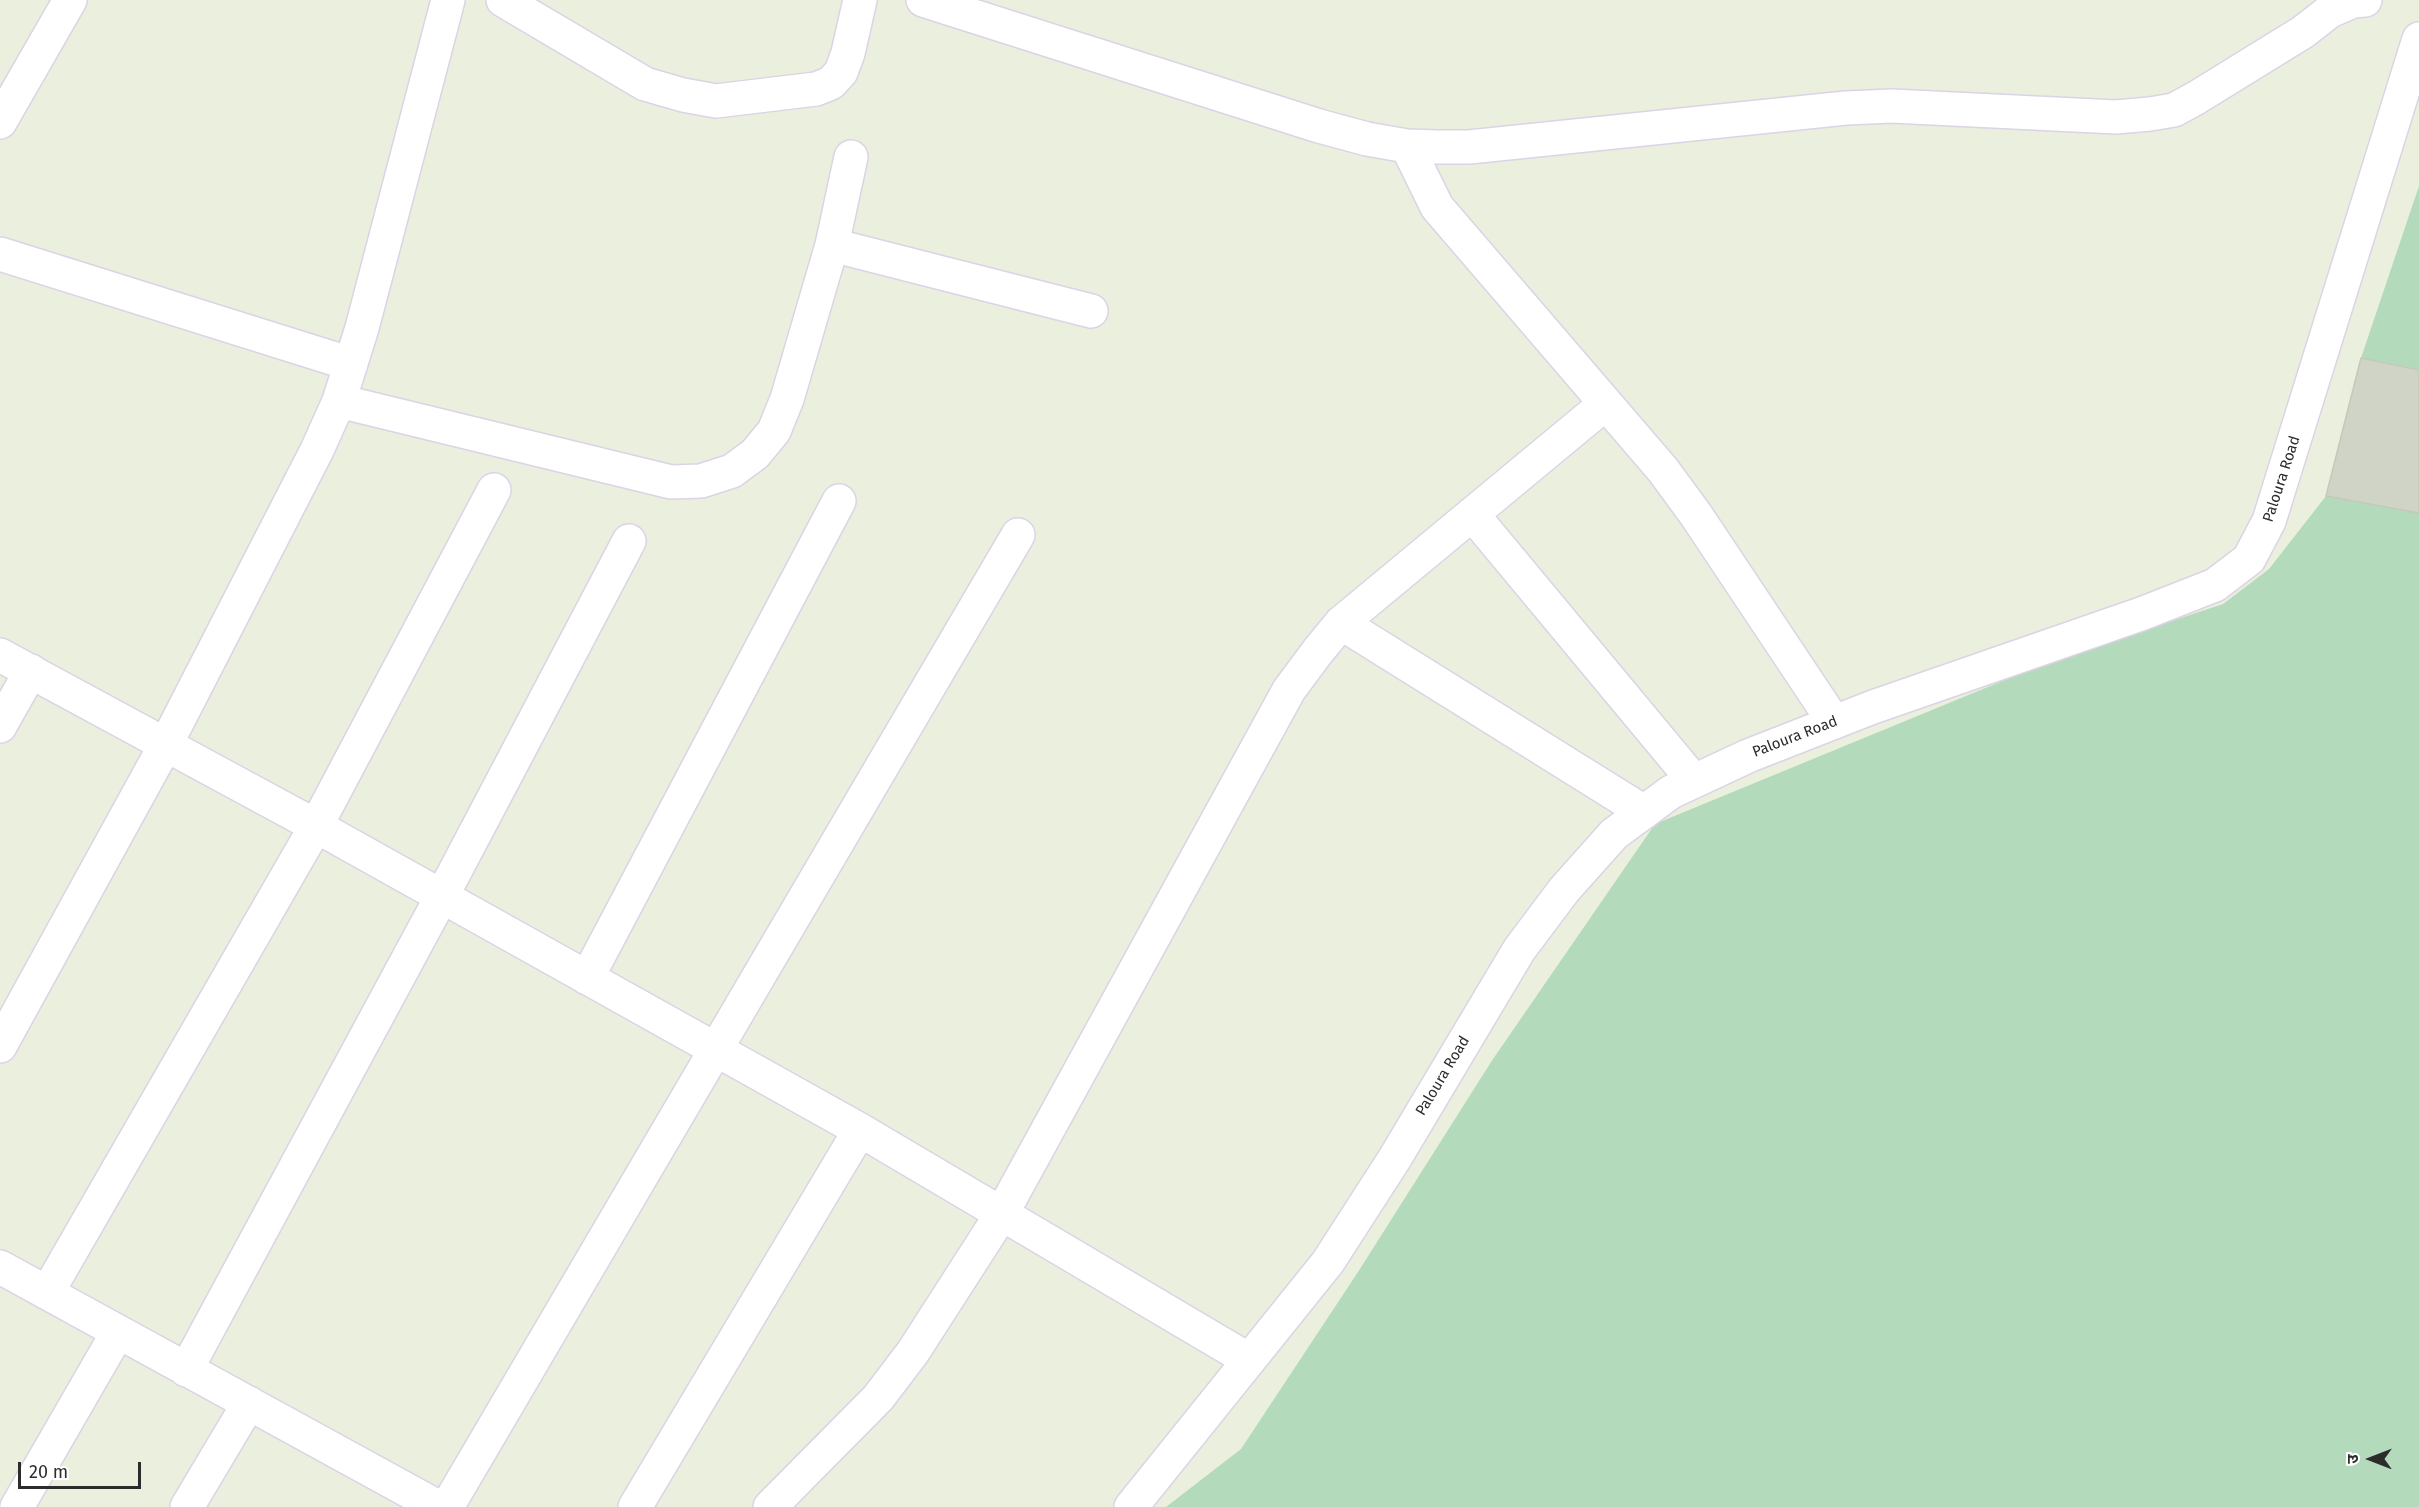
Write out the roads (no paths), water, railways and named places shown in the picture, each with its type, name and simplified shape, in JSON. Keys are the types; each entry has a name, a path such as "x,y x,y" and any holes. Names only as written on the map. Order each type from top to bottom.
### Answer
{"street":[{"path":"0,122 70,0"},
{"path":"0,1046 166,744 317,450 339,401 351,364 448,0"},
{"path":"502,0 645,84 683,95 716,100 804,91 831,83 841,72 860,0"},
{"path":"923,0 1319,126 1407,146 1469,147 1846,108 1901,107 2116,117 2150,114 2174,110 2303,32 2330,11 2353,1 2365,0"},
{"name":"Paloura Road","path":"1131,1507 1328,1262 1358,1219 1519,950 1564,890 1614,834 1671,792 1748,756 1834,722 2204,590 2215,585 2249,559 2270,521 2419,39"},
{"path":"1407,146 1437,207 1605,404 1633,433 1689,506 1834,722"},
{"path":"339,401 634,475 671,482 701,481 732,471 755,454 774,431 787,399 832,245 851,157"},
{"path":"832,245 1091,311"},
{"path":"0,254 351,364"},
{"path":"770,1507 878,1398 913,1352 1001,1215 1289,690 1341,623 1605,404"},
{"path":"47,1293 316,826 494,490"},
{"path":"587,978 839,501"},
{"path":"1472,514 1694,781"},
{"path":"447,1507 1018,535"},
{"path":"186,1370 442,896 629,541"},
{"path":"1341,623 1644,812"},
{"path":"0,655 316,826 716,1052 860,1130 1249,1360"},
{"path":"0,726 31,671"},
{"path":"635,1507 860,1130"},
{"path":"0,1267 438,1507"},
{"path":"17,1507 118,1332"},
{"path":"187,1507 249,1403"}]}
